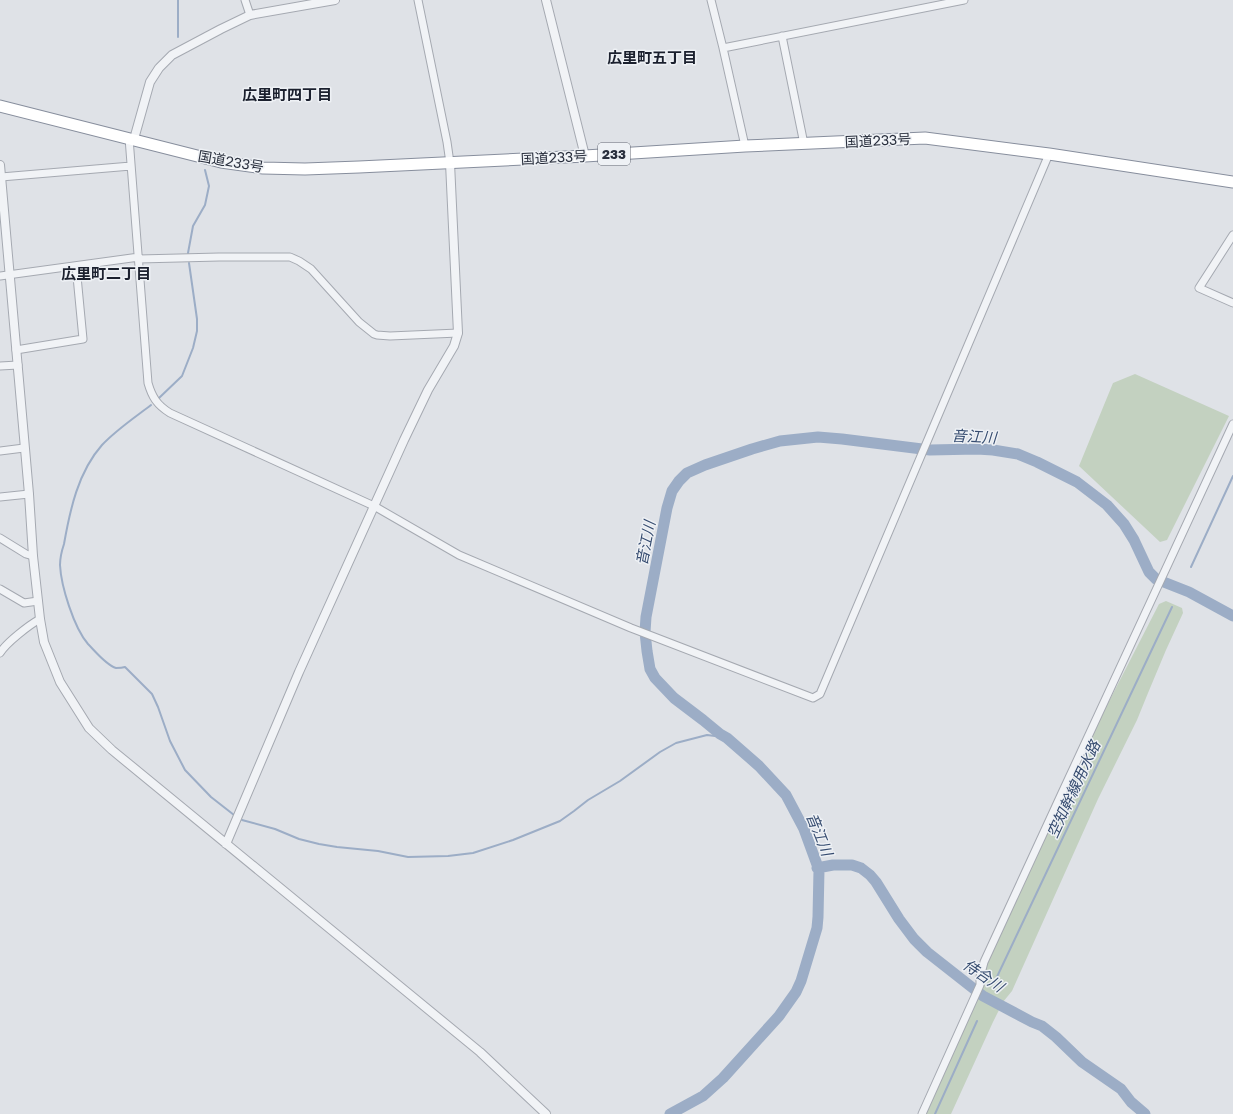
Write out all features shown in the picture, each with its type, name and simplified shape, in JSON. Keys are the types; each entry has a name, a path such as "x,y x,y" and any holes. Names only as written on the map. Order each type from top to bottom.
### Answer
{"highway":[{"name":"国道233号","path":"0,106 221,162 263,168 305,169 450,163 745,146 925,138 1049,154 1233,182"}],"street":[{"path":"244,0 250,15"},
{"path":"335,0 250,15 172,55 159,68 150,82 132,139 131,166 148,383 151,392 161,408 374,506 459,555 631,628 813,698 820,694 920,455 1049,154"},
{"path":"226,844 299,672 374,506 428,390 454,346 458,333 450,163 418,0"},
{"path":"546,0 585,156"},
{"path":"711,0 724,48 745,146"},
{"path":"724,48 964,0"},
{"path":"782,36 804,144"},
{"path":"0,164 29,494 33,556 40,619 44,642 60,682 89,728 112,750 480,1052 546,1114"},
{"path":"1,176 131,166"},
{"path":"1233,235 1199,288 1233,303"},
{"path":"0,276 139,258 290,257 311,269 359,322 374,334 390,336 458,333"},
{"path":"16,350 82,338 76,266"},
{"path":"0,366 18,364"},
{"path":"922,1114 980,984 980,977 984,962 1233,424"},
{"path":"0,451 24,448"},
{"path":"0,497 29,494"},
{"path":"0,538 26,554 33,556"},
{"path":"0,589 24,604 38,601"},
{"path":"0,652 33,623 40,619"}],"green space":[{"path":"1135,374 1229,416 1167,540 1160,542 1079,466 1113,383"},
{"path":"1166,601 1182,608 1183,613 1137,720 1098,799 1012,991 1003,1002 993,1022 951,1114 922,1114 980,977 1061,795 1159,604"}],"waterway":[{"path":"178,0 178,37"},
{"path":"188,253 193,226 205,205 209,186 205,170"},
{"path":"159,398 182,376 193,348 197,331 197,319 189,263"},
{"path":"151,405 125,424 102,445 87,467 81,479 72,505 61,554 60,565 63,584 73,618 88,644 108,664 116,668 125,667 152,694 170,741 185,770 211,797 234,815"},
{"name":"音江川","path":"670,1114 703,1096 723,1078 779,1016 796,992 801,981 817,928 818,917 819,870 804,829 786,795 759,766 727,738 674,698 655,678 650,669 645,632 646,617 667,508 672,491 687,473 705,465 780,441 818,437 930,450 977,449 1018,454 1077,482 1107,505 1124,524 1134,540 1149,572 1156,579 1189,592 1233,616"},
{"name":"空知幹線用水路","path":"1191,567 1233,476"},
{"name":"空知幹線用水路","path":"995,981 1172,607"},
{"path":"242,820 275,829 299,839 337,847 378,851 408,857 448,856 473,853 513,840 560,821 588,800 620,781 660,752 676,743 707,735 715,736 720,734"},
{"name":"侍合川","path":"817,868 833,865 852,865 861,868 876,882 899,919 914,939 927,952 983,996 1042,1026 1082,1062 1121,1089 1131,1102 1145,1114"},
{"name":"空知幹線用水路","path":"935,1114 977,1021"}],"district":[{"name":"広里町五丁目","path":"652,57"},
{"name":"広里町四丁目","path":"287,94"},
{"name":"広里町二丁目","path":"106,273"}]}
